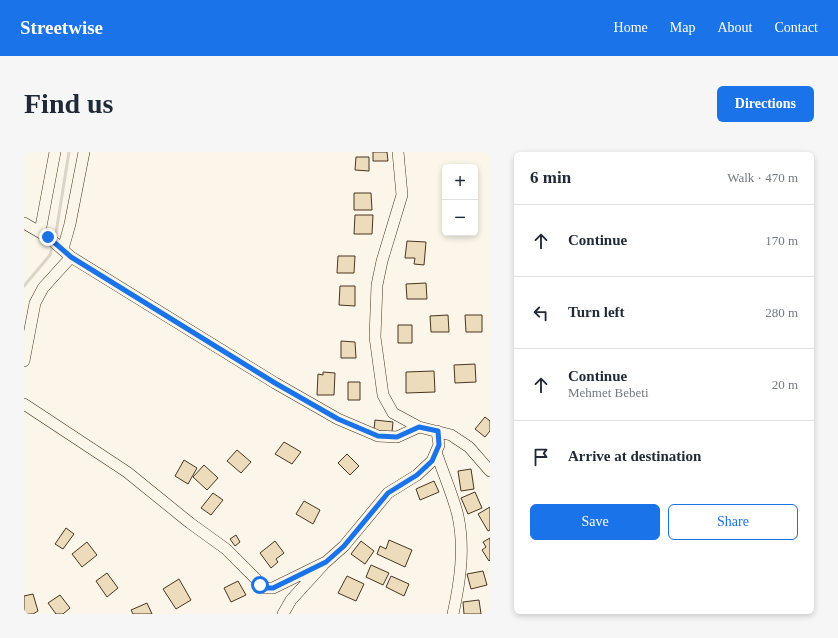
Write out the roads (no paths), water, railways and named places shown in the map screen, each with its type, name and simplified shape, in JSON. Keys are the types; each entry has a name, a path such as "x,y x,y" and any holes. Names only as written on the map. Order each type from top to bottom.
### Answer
{"street":[{"path":"24,361 35,303 43,288 56,244 55,152"},
{"path":"56,244 70,224 84,152"},
{"path":"398,152 402,195 382,261 377,285 375,337 383,395 393,413 419,427 451,435 469,447 490,471"},
{"path":"24,222 56,244 262,375 338,419 378,436 397,437 419,427"},
{"path":"24,404 127,472 190,523 226,549 243,565 260,585 265,588 273,588 326,562"},
{"path":"283,614 292,600 326,562 344,546 388,493 417,475 432,461 439,445 438,431"},
{"path":"436,452 458,516 461,558 453,614"}],"waterway":[{"path":"55,239 69,152"},
{"path":"24,286 50,255 53,244"}]}
